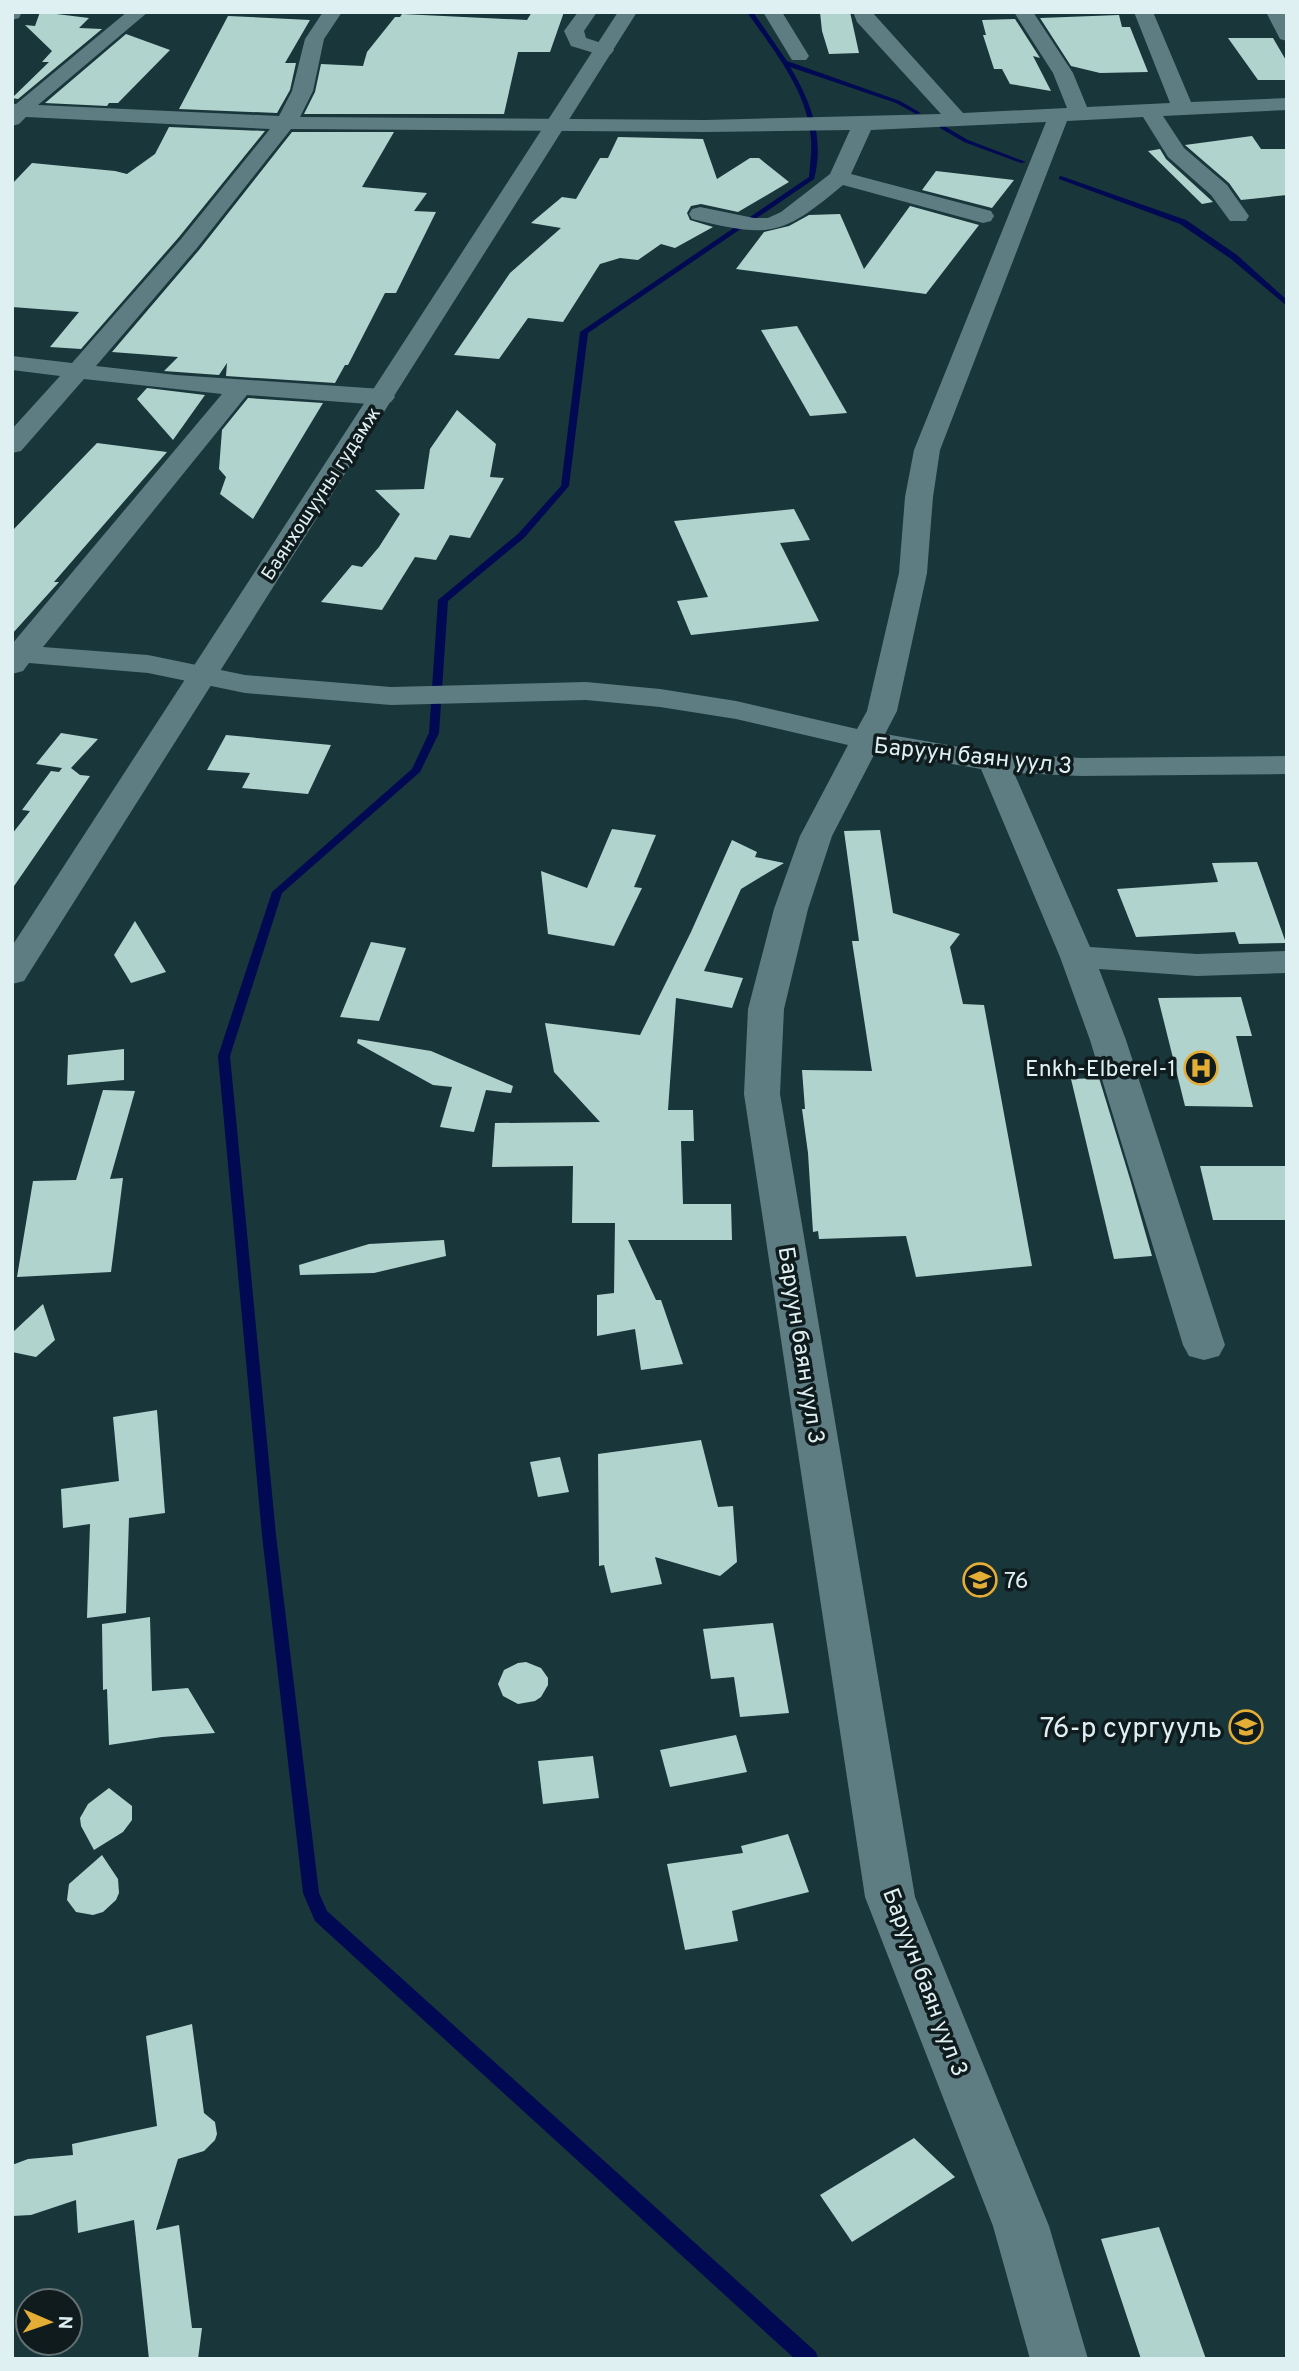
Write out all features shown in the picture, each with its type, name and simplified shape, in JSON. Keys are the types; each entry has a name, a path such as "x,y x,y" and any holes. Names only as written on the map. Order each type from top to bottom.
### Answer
{"street":[{"path":"16,114 139,12"},
{"path":"12,445 256,162 285,123 305,87 312,46 318,30 333,12"},
{"path":"588,12 574,31 578,43 604,50"},
{"name":"Баянхошууны гудамж","path":"12,973 628,12"},
{"path":"772,12 799,57"},
{"path":"862,12 864,18 958,120"},
{"path":"15,657 148,664 257,685 391,696 586,691 660,698 736,710 865,740 882,711 898,648 913,573 919,498 927,450 1069,115 1063,74 1023,12"},
{"path":"1143,12 1183,109"},
{"path":"1275,12 1287,35"},
{"path":"16,114 285,123 801,126 1287,104"},
{"path":"1149,110 1176,152 1219,190 1238,216"},
{"path":"699,214 756,225 770,224 797,211 839,177 863,124"},
{"path":"839,177 983,216"},
{"path":"12,363 176,383 382,397"},
{"path":"15,657 242,387"},
{"name":"Баруун баян уул 3","path":"1059,2359 1021,2226 890,1897 762,1094 766,1009 791,909 816,836 865,740 994,762 1081,767 1287,765"},
{"path":"994,762 1077,957 1108,1040 1204,1345"},
{"path":"1077,957 1197,965 1287,962"}],"building":[{"path":"40,12 89,18 79,28 102,29 18,99 12,98 49,62 42,62 52,51 25,25 35,26"},
{"path":"532,12 564,12 550,52 518,52 504,114 304,114 315,92 321,64 363,66 367,52 395,17 402,14 527,20"},
{"path":"820,12 850,12 859,53 829,54"},
{"path":"1119,15 1122,27 1130,27 1148,72 1100,73 1071,66 1040,18"},
{"path":"228,16 310,20 285,63 296,63 290,90 277,113 179,109"},
{"path":"1015,19 1040,58 1033,56 1051,91 1010,84 1002,69 994,69 983,35 986,35 982,20"},
{"path":"126,34 170,50 118,103 109,103 107,106 45,103"},
{"path":"1228,38 1273,38 1287,62 1287,80 1258,80"},
{"path":"169,127 265,131 179,237 81,349 50,347 79,312 12,307 12,184 32,163 127,174 155,154"},
{"path":"292,132 394,132 362,187 427,193 414,211 436,212 396,293 385,293 348,365 345,365 335,383 226,376 227,363 219,375 164,371 178,357 112,352 199,250"},
{"path":"1252,136 1261,149 1287,149 1287,195 1241,200 1229,183 1185,145"},
{"path":"618,137 703,139 717,179 750,158 759,158 789,182 738,212 701,204 691,206 687,213 690,220 713,227 675,248 661,244 638,260 620,258 600,264 563,322 528,318 499,359 454,355 510,273 561,228 531,223 562,197 576,199 600,158 608,158"},
{"path":"1160,149 1166,159 1213,202 1202,204 1148,151"},
{"path":"936,171 1014,180 992,208 922,190"},
{"path":"910,206 979,225 926,294 736,269 764,232 789,226 809,215 840,214 864,269"},
{"path":"797,326 847,413 810,416 761,330"},
{"path":"147,388 205,395 173,440 137,399"},
{"path":"248,398 323,403 253,519 220,494 226,477 219,469 222,430"},
{"path":"457,410 496,444 490,477 504,478 470,538 450,535 436,560 415,557 382,610 321,602 352,565 362,567 379,547 400,514 375,490 424,489 430,449"},
{"path":"97,443 167,452 12,634 12,531"},
{"path":"794,509 810,540 780,543 819,621 691,635 677,601 708,597 674,521"},
{"path":"61,733 98,739 71,768 80,775 90,776 12,889 12,834 30,811 22,810 51,771 59,772 62,768 36,764"},
{"path":"226,735 331,745 308,794 242,788 250,773 207,770"},
{"path":"612,829 656,835 634,887 642,888 614,946 548,934 541,871 587,888"},
{"path":"880,830 893,913 960,934 950,947 963,1004 984,1005 1032,1266 916,1277 906,1236 819,1239 818,1231 813,1232 802,1109 805,1109 802,1070 872,1071 852,941 859,941 844,831"},
{"path":"732,840 757,852 755,857 784,863 741,889 704,971 743,978 732,1008 676,998 668,1110 693,1110 694,1141 681,1141 683,1204 731,1204 732,1240 628,1240 656,1300 661,1300 683,1364 641,1370 635,1329 597,1336 597,1295 614,1293 615,1223 572,1223 573,1166 492,1167 495,1123 600,1122 554,1072 545,1023 640,1035 691,932"},
{"path":"1257,862 1286,943 1239,944 1235,932 1136,937 1117,889 1218,882 1212,863"},
{"path":"135,921 166,972 131,983 114,955"},
{"path":"371,942 406,948 379,1021 340,1017"},
{"path":"1241,997 1252,1036 1236,1036 1253,1107 1185,1106 1158,998"},
{"path":"358,1039 431,1051 513,1086 511,1093 486,1090 474,1132 440,1127 452,1087 433,1085 357,1043"},
{"path":"124,1049 124,1080 67,1085 68,1055"},
{"path":"1099,1078 1152,1256 1114,1259 1071,1079"},
{"path":"103,1090 135,1091 110,1179 123,1178 111,1272 17,1277 33,1181 76,1180"},
{"path":"1200,1166 1287,1166 1287,1220 1213,1220"},
{"path":"444,1240 446,1256 374,1273 300,1275 299,1265 369,1244"},
{"path":"43,1304 55,1340 36,1357 12,1352 12,1333"},
{"path":"157,1410 165,1513 129,1518 126,1613 87,1618 90,1524 63,1528 61,1489 119,1481 113,1417"},
{"path":"701,1440 718,1507 733,1506 737,1562 720,1576 655,1557 662,1584 611,1593 604,1565 599,1566 598,1454"},
{"path":"560,1457 569,1492 538,1497 530,1462"},
{"path":"150,1617 152,1691 188,1688 215,1733 109,1745 107,1689 103,1690 102,1624"},
{"path":"773,1623 789,1713 740,1717 734,1677 711,1679 703,1629"},
{"path":"526,1662 541,1668 548,1678 548,1685 541,1697 535,1701 518,1704 503,1696 498,1684 504,1670"},
{"path":"736,1735 747,1772 670,1787 660,1750"},
{"path":"593,1756 599,1798 543,1804 538,1761"},
{"path":"109,1788 132,1806 132,1820 123,1832 94,1850 81,1826 80,1818 88,1804"},
{"path":"788,1834 809,1892 732,1911 738,1941 685,1950 667,1864 743,1853 741,1846"},
{"path":"102,1855 118,1879 119,1893 116,1900 103,1912 93,1915 76,1912 67,1900 69,1884"},
{"path":"192,2024 204,2113 215,2122 217,2134 204,2151 178,2159 156,2230 179,2225 192,2328 202,2328 198,2359 149,2359 134,2220 78,2233 76,2200 31,2215 12,2216 12,2165 28,2159 73,2155 72,2144 157,2126 146,2036"},
{"path":"914,2138 955,2177 852,2242 820,2195"},
{"path":"1159,2227 1206,2359 1141,2359 1101,2239"}],"waterway":[{"path":"750,12 789,70 811,118 815,139 812,178 584,332 565,486 521,536 443,600 434,733 416,770 277,892 224,1056 269,1535 311,1893 321,1916 809,2359"},
{"path":"786,63 898,102 918,113"},
{"path":"942,127 966,141 1023,162"},
{"path":"1061,178 1183,222 1234,257 1287,304"}],"place":[{"name":"Enkh-Elberel-1","path":"1201,1068"},
{"name":"76","path":"980,1580"},
{"name":"76-р сургууль","path":"1246,1727"}]}
